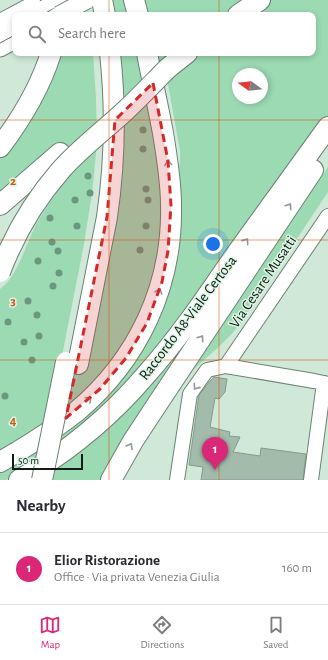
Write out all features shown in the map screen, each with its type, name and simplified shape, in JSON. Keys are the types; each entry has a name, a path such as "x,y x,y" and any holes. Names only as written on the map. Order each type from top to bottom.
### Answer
{"highway":[{"path":"60,12 61,0"},
{"path":"90,0 92,12"},
{"path":"102,0 104,12"},
{"path":"134,0 137,12"},
{"path":"242,12 260,0"},
{"path":"0,147 28,106 38,87 50,56"},
{"path":"54,480 99,188 103,117 103,95 99,56"},
{"path":"42,480 107,217 115,119 110,56"},
{"path":"0,462 46,434 75,412 100,389 118,369 134,344 155,303 164,274 168,251 171,205 168,162 148,56"},
{"path":"0,205 96,122 183,56"},
{"path":"0,272 16,236 35,202 46,188 78,152 128,109 168,68"},
{"name":"Raccordo A8-Viale Certosa","path":"20,480 68,449 107,415 144,378 162,357 328,127"},
{"path":"111,480 133,441 162,396 328,148"}],"main road":[{"path":"39,12 61,0"},
{"path":"65,12 87,0"},
{"path":"0,33 12,27"},
{"path":"0,48 12,42"}],"street":[{"path":"17,12 28,6 33,0"},
{"path":"0,21 12,15"},
{"path":"0,278 11,263 45,199"},
{"name":"Via Cesare Musatti","path":"226,366 328,216"},
{"path":"177,480 190,394 207,370 226,366 326,384 311,480"}],"highlighted area":[{"path":"153,83 168,161 171,205 168,251 162,282 147,323 126,358 100,389 66,418 107,217 115,120"}],"green space":[{"path":"107,0 126,0 129,12 109,12"},
{"path":"143,0 328,0 328,117 226,261 126,389 27,468 6,480 0,480 0,471 148,338 180,162 180,151 168,84 157,61 156,56 316,56 316,12 146,12"},
{"path":"56,56 93,56 97,144 92,193 84,244 61,361 83,365 115,56 141,56 164,200 159,263 137,327 91,389 0,455 0,289 12,277 37,223 71,171 0,194 0,154"},
{"path":"328,167 328,192 235,331 193,370"},
{"path":"248,253 104,480 38,480"}],"building":[{"path":"214,377 227,379 225,392 219,399 215,398 210,427 230,432 229,436 240,437 233,452 260,456 261,448 306,454 303,480 201,480 203,467 189,465 199,395"}],"tram line":[{"path":"47,12 69,0"},
{"path":"65,7 78,0"},
{"path":"0,43 12,37"}],"place":[{"name":"Elior Ristorazione","path":"215,470"}]}
